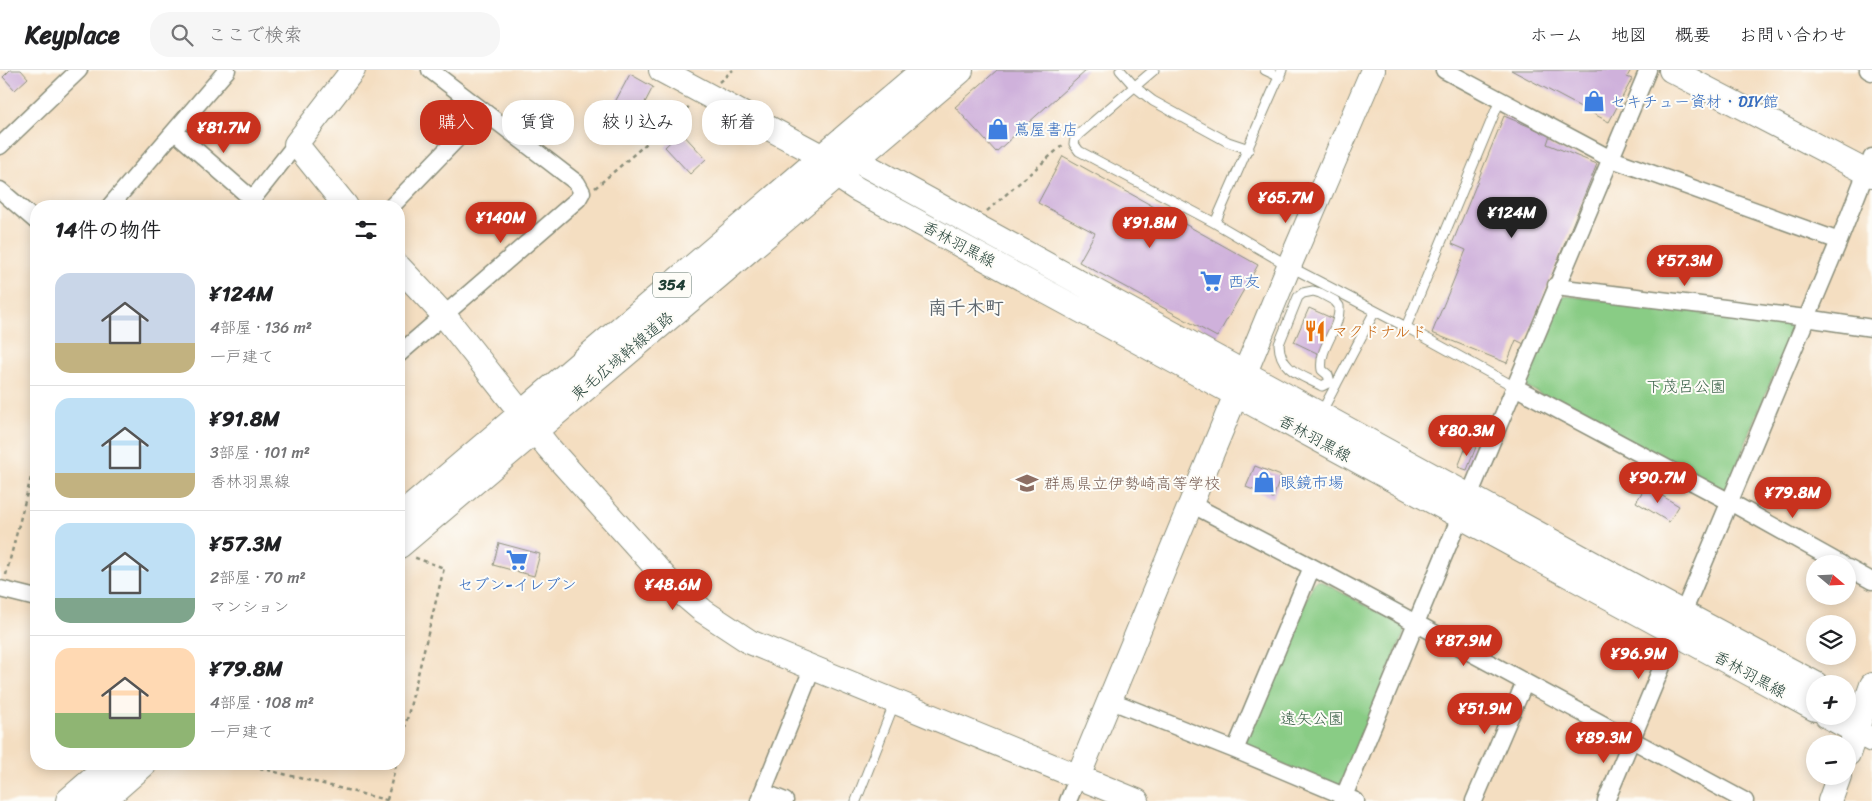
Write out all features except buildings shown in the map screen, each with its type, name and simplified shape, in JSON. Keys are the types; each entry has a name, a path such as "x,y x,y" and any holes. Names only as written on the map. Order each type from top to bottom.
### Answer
{"highway":[{"name":"東毛広域幹線道路","path":"837,164 926,70"},
{"name":"東毛広域幹線道路","path":"405,515 528,422 837,164 959,70"},
{"name":"東毛広域幹線道路","path":"405,547 528,422"},
{"path":"70,801 106,770"},
{"path":"100,801 135,770"}],"street":[{"path":"0,146 80,70"},
{"path":"115,200 227,70"},
{"path":"251,200 353,70"},
{"path":"430,70 468,100"},
{"name":"香林羽黒線","path":"661,70 1680,623 1806,680"},
{"path":"1068,801 1372,70"},
{"path":"1444,70 1610,158 1839,241"},
{"path":"1109,700 1235,750 1348,799 1464,506 1648,70"},
{"path":"1606,801 1870,168 1671,70"},
{"path":"1868,70 1872,72"},
{"path":"405,349 578,199 582,192 577,183 492,119"},
{"path":"175,132 246,200"},
{"path":"296,144 341,200"},
{"path":"398,200 451,145"},
{"path":"0,190 30,216"},
{"path":"405,273 443,314 528,422 670,583 703,611 750,642 1137,801"},
{"path":"1556,285 1564,288 1872,328"},
{"name":"香林羽黒線","path":"1240,384 1320,415 1464,506"},
{"path":"1515,387 1730,502 1824,555"},
{"path":"1191,504 1312,567 1745,801"},
{"path":"1235,750 1312,567"},
{"path":"1856,572 1872,581"},
{"path":"1,590 30,597"},
{"name":"香林羽黒線","path":"1680,623 1806,704"},
{"path":"785,801 761,796 812,668"},
{"path":"1474,801 1525,682"},
{"path":"1864,736 1861,707 1872,686"},
{"path":"1844,725 1864,736"},
{"path":"1830,801 1836,785"}],"lane":[{"path":"1120,70 1135,87 1158,103 1228,142 1249,149"},
{"path":"1154,70 1078,134 1075,139 1075,147 1079,151 1515,387"},
{"path":"1215,223 1281,73 1266,70"},
{"path":"1406,327 1500,100"},
{"path":"1308,291 1320,293 1335,301 1339,306 1338,318 1322,354 1321,362 1322,370 1328,375 1333,384 1322,386 1286,367 1280,352 1279,344 1298,297 1308,291"},
{"path":"1320,415 1333,384 1375,311"},
{"path":"856,801 895,702"}],"path":[{"path":"716,84 733,70"},
{"path":"591,191 694,103"},
{"path":"982,215 1065,144"},
{"path":"1,590 30,487"},
{"path":"405,551 416,559 444,568 405,727"},
{"path":"267,770 388,801 395,770"}],"green space":[{"name":"下茂呂公園","path":"1560,295 1794,324 1728,487 1719,490 1527,387 1525,382"},
{"name":"遠矢公園","path":"1319,580 1403,626 1404,633 1340,785 1334,786 1245,749 1244,743 1314,582"}],"place":[{"name":"セキチュー資材・DIY館","path":"1594,101"},
{"name":"蔦屋書店","path":"998,129"},
{"name":"西友","path":"1211,281"},
{"name":"マクドナルド","path":"1315,331"},
{"name":"眼鏡市場","path":"1264,482"},
{"name":"群馬県立伊勢崎高等学校","path":"1027,483"},
{"name":"セブン-イレブン","path":"517,560"}],"district":[{"name":"南千木町","path":"966,307"}]}
